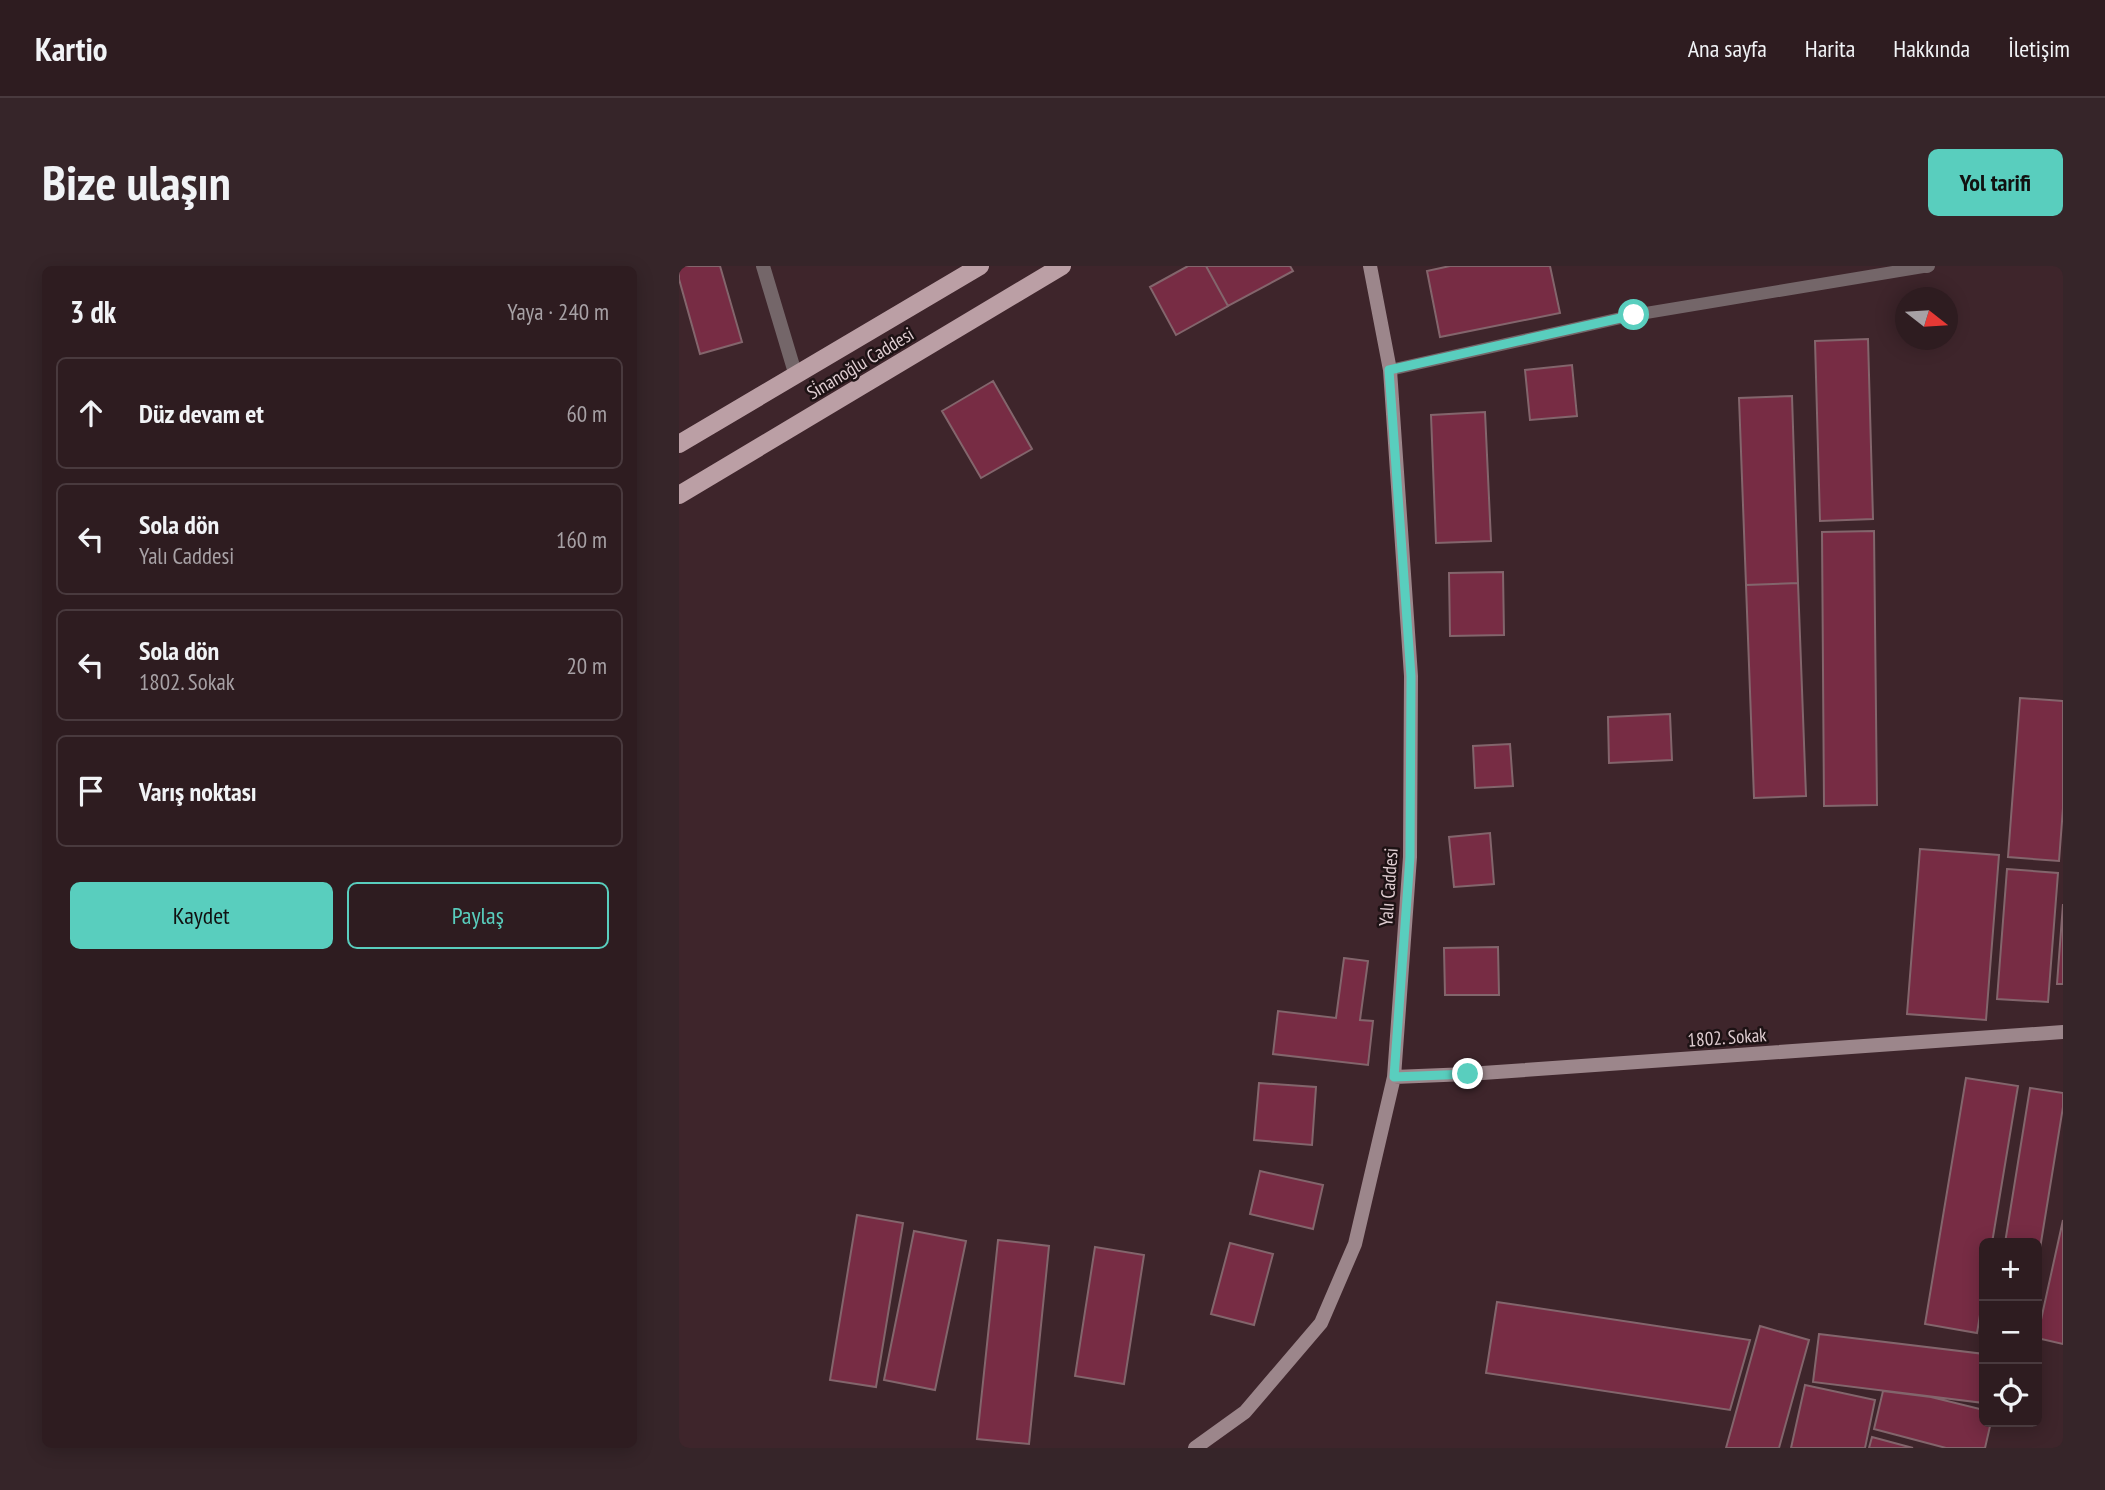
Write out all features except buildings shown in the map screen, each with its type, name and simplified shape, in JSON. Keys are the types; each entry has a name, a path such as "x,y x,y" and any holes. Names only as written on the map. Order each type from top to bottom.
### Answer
{"main road":[{"name":"Si̇nanoğlu Caddesi","path":"679,444 980,266"},
{"name":"Si̇nanoğlu Caddesi","path":"679,495 1062,266"}],"street":[{"path":"763,266 796,376"},
{"name":"Yalı Caddesi","path":"1195,1448 1245,1412 1321,1323 1356,1244 1394,1077 1410,857 1411,676 1389,370 1370,266"},
{"name":"1802. Sokak","path":"1394,1077 2063,1032"}],"lane":[{"path":"1389,370 1634,315 1927,266"}],"route":[{"path":"1468,1074 1394,1077 1410,857 1411,676 1389,370 1634,315"}]}
